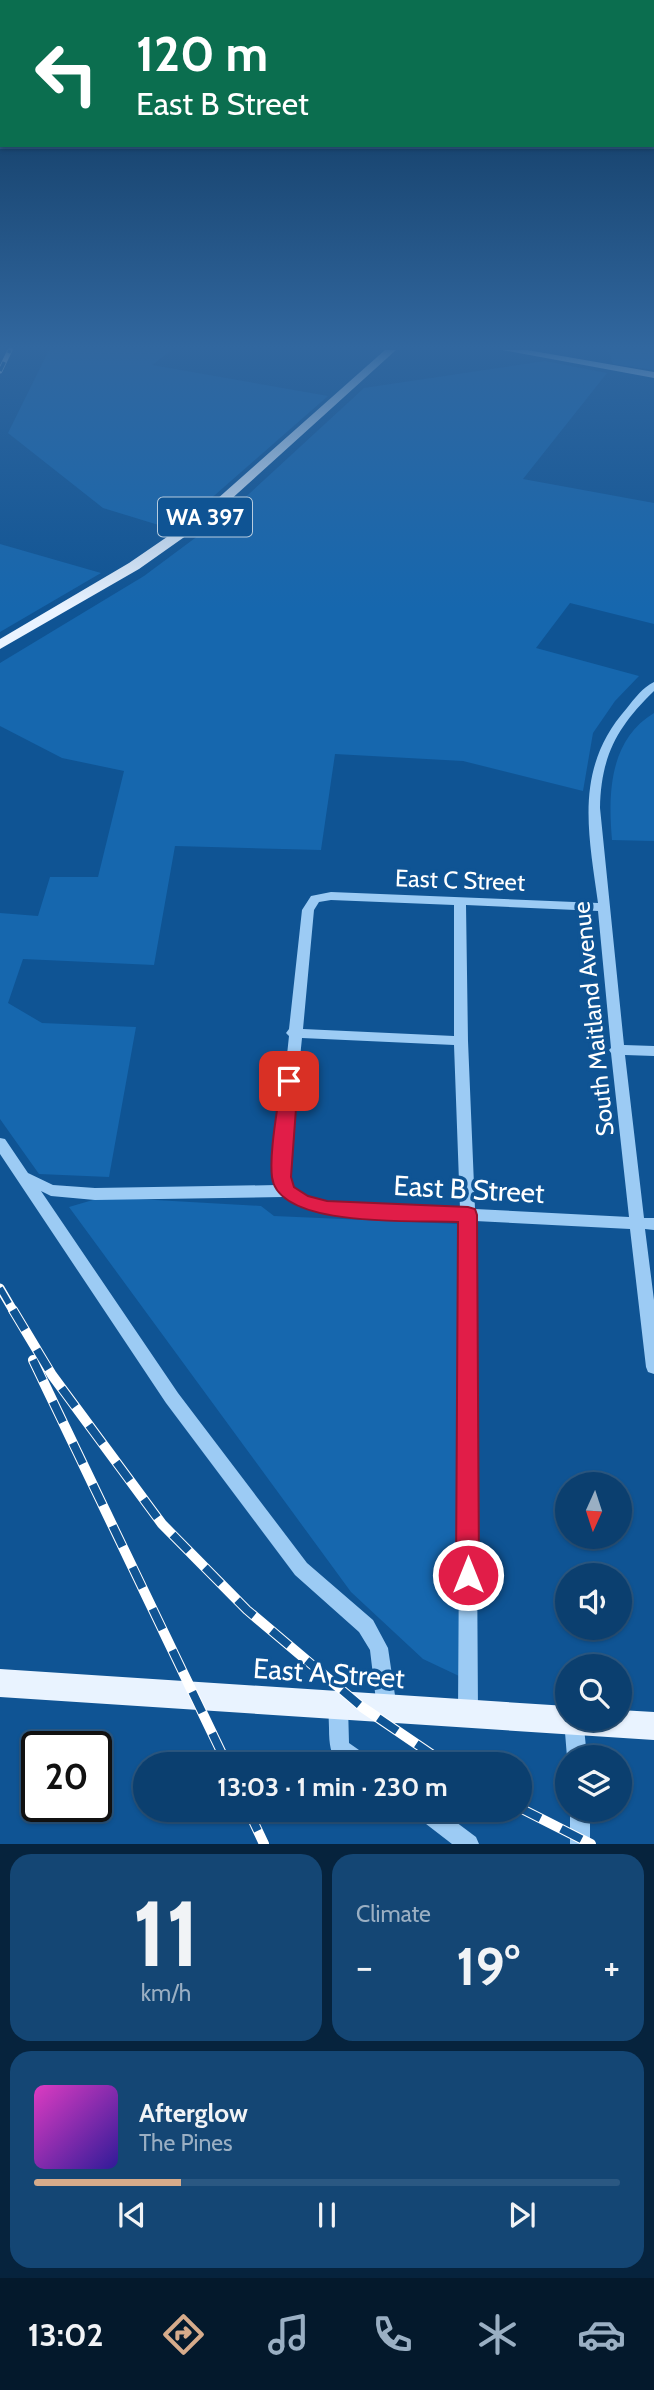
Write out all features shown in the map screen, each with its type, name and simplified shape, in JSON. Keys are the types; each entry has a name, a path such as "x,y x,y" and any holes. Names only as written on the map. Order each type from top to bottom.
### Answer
{"main road":[{"name":"WA 397","path":"0,645 134,566 203,518 294,436"},
{"name":"East A Street","path":"0,1684 555,1719"},
{"name":"East A Street","path":"632,1724 654,1726"}],"street":[{"name":"South Maitland Avenue","path":"654,685 630,707 615,729 598,771 594,800 616,1050 654,1367"},
{"name":"East C Street","path":"293,1033 307,910 315,899 331,896 604,907"},
{"path":"460,901 461,1041 468,1215 468,1714"},
{"path":"24,1177 51,1190 95,1194 286,1191 281,1177 293,1033 461,1041"},
{"path":"616,1050 654,1051"},
{"path":"0,1143 172,1398 301,1569 366,1626 379,1648 387,1709"},
{"name":"East B Street","path":"286,1191 303,1202 327,1208 654,1224"},
{"path":"338,1706 339,1748 345,1752"},
{"path":"580,1822 580,1844"}],"lane":[{"path":"440,1822 469,1844"}],"shaded area":[{"path":"12,436 282,436 175,530 103,508"},
{"path":"312,436 557,436 523,479 654,503 654,624 570,603 536,648 639,676 615,701 593,733 583,791 463,761 335,754 321,850 175,846 154,965 23,959 8,1003 42,1023 136,1027 109,1177 39,1174 0,1119 0,913 38,916 50,877 98,877 124,771 62,758 0,726 0,663 144,576 226,515"},
{"path":"0,544 101,573 0,632"},
{"path":"654,713 654,841 612,840 612,787 620,753 639,724"},
{"path":"103,1197 261,1206 274,1216 458,1224 459,1676 423,1659 351,1592 69,1207"}],"railway":[{"path":"0,1288 14,1312"},
{"path":"13,1310 52,1375 162,1524 247,1610 362,1707 428,1752"},
{"path":"33,1360 221,1752"},
{"path":"532,1814 591,1844"},
{"path":"254,1822 264,1844"}],"route":[{"path":"289,1081 281,1177 286,1191 303,1202 327,1208 468,1215 468,1575"}]}
